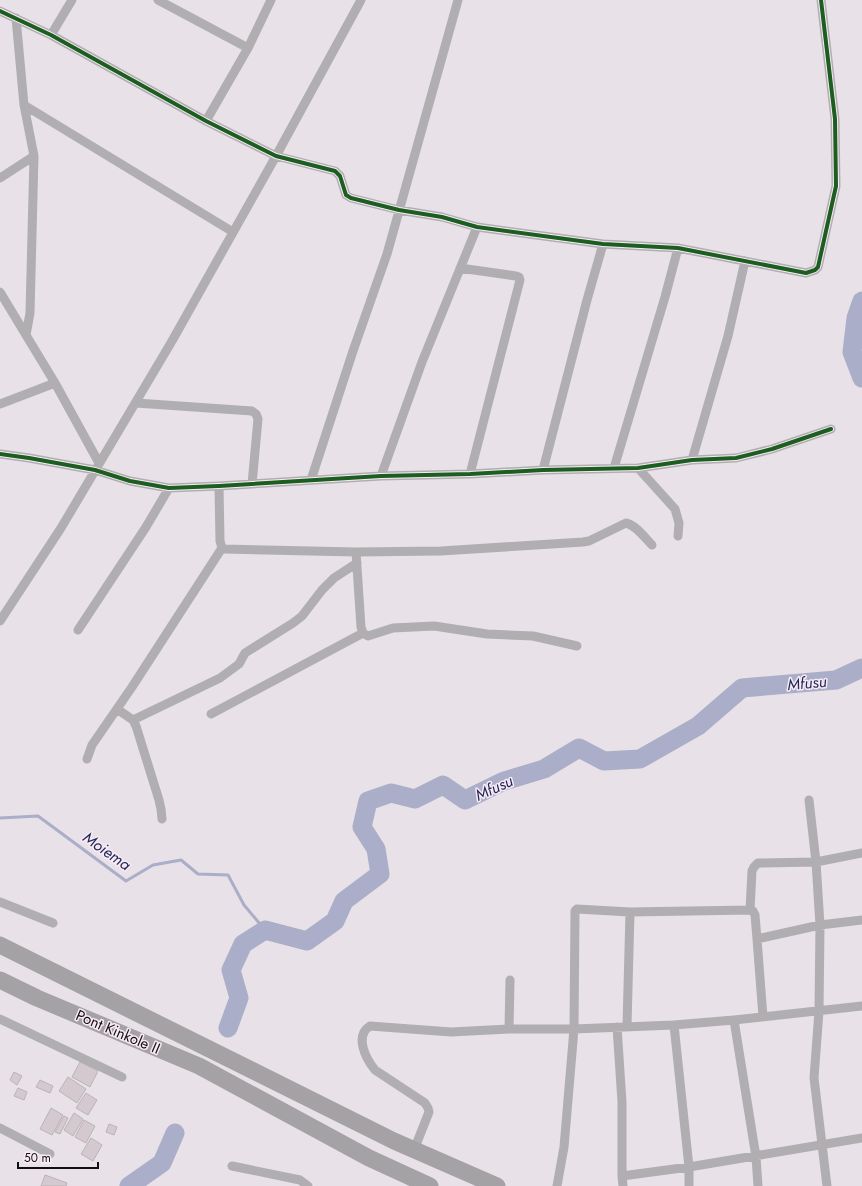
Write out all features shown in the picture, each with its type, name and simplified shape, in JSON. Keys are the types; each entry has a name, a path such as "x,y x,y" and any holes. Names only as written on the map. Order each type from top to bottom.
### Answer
{"highway":[{"name":"Pont Kinkole II","path":"0,945 394,1141 497,1186"},
{"name":"Pont Kinkole II","path":"0,980 37,998 199,1066 369,1158 430,1186"}],"street":[{"path":"51,35 72,0"},
{"path":"158,0 248,48"},
{"path":"206,121 248,48 271,0"},
{"path":"1,617 60,528 136,403 276,156 361,0"},
{"path":"310,480 387,254 458,0"},
{"path":"0,11 51,35 206,121 276,156 335,171 340,176 346,195 351,198 399,210 442,217 477,227 603,244 678,248 806,273 815,270 818,266 836,186 835,119 820,0"},
{"path":"16,18 24,105 34,156 30,313 26,335"},
{"path":"24,105 233,232"},
{"path":"0,178 34,156"},
{"path":"381,476 422,362 477,227"},
{"path":"543,470 603,244"},
{"path":"614,468 665,297 678,248"},
{"path":"692,460 728,336 745,261"},
{"path":"460,268 516,276 519,277 520,280 470,474"},
{"path":"0,292 54,383 97,466"},
{"path":"0,404 54,383"},
{"path":"136,403 252,411 256,414 258,419 252,484"},
{"path":"0,454 97,466 130,481 169,488 381,476 638,468 692,460 736,458 772,449 831,429"},
{"path":"638,468 675,509 679,523 678,536"},
{"path":"87,759 92,745 222,548 220,541 219,486"},
{"path":"78,630 146,528 169,488"},
{"path":"222,548 356,552 441,551 583,542 589,541 626,523 634,527 652,546"},
{"path":"356,552 361,627 363,633 368,636 393,628 434,626 487,634 533,636 577,646"},
{"path":"133,720 220,678 239,664 245,653 302,616 322,590 334,578 357,563"},
{"path":"211,714 363,633"},
{"path":"117,709 133,720 136,726 159,800 162,819"},
{"path":"809,800 816,862 820,926 819,1011 814,1078 827,1186"},
{"path":"750,910 752,871 758,863 816,862 862,853"},
{"path":"0,902 53,922"},
{"path":"557,1186 564,1147 574,1029 575,911 579,909 630,912 753,911 755,915 763,1017"},
{"path":"627,1026 630,912"},
{"path":"757,939 820,926 862,920"},
{"path":"509,1029 510,980"},
{"path":"414,1150 428,1115 428,1108 425,1103 375,1070 369,1063 362,1040 364,1030 370,1026 451,1032 674,1025 862,1006"},
{"path":"0,1019 122,1077"},
{"path":"734,1020 756,1157 758,1186"},
{"path":"674,1025 689,1186"},
{"path":"617,1027 622,1102 623,1186"},
{"path":"0,1128 50,1154"},
{"path":"622,1176 756,1157 862,1138"},
{"path":"232,1166 300,1180 308,1186"}],"building":[{"path":"80,1062 98,1071 90,1087 72,1077"},
{"path":"14,1072 22,1076 17,1085 10,1080"},
{"path":"68,1077 86,1089 77,1103 59,1091"},
{"path":"40,1080 53,1086 50,1093 36,1087"},
{"path":"18,1088 27,1092 24,1100 14,1096"},
{"path":"86,1093 97,1100 88,1115 76,1108"},
{"path":"51,1108 63,1115 52,1135 40,1129"},
{"path":"74,1113 83,1119 73,1136 64,1130"},
{"path":"64,1116 68,1118 60,1134 55,1132"},
{"path":"84,1120 95,1126 86,1143 75,1137"},
{"path":"109,1124 117,1127 114,1135 106,1132"},
{"path":"91,1138 102,1145 93,1161 81,1154"},
{"path":"45,1175 67,1183 66,1186 41,1186"}],"waterway":[{"name":"Mfusu","path":"862,301 856,318 852,352 862,378"},
{"name":"Mfusu","path":"228,1028 239,998 231,970 243,944 265,930 307,941 335,921 344,901 380,874 376,849 362,827 368,801 391,793 415,799 443,785 465,800 504,781 544,769 579,748 604,761 640,759 698,726 742,688 836,680 862,668"},
{"name":"Moiema","path":"0,818 38,816 126,881 153,865 181,860 198,874 228,875 244,905 265,930"},
{"name":"Mfusu","path":"129,1186 162,1163 175,1133"}],"cycle path":[{"path":"0,11 51,35 206,121 276,156 335,171 340,176 346,195 351,198 399,210 442,217 477,227 603,244 678,248 806,273 815,270 818,267 836,186 835,119 821,0"},
{"path":"0,454 95,470 130,481 169,488 381,476 638,468 692,460 736,458 772,449 831,429"}]}
